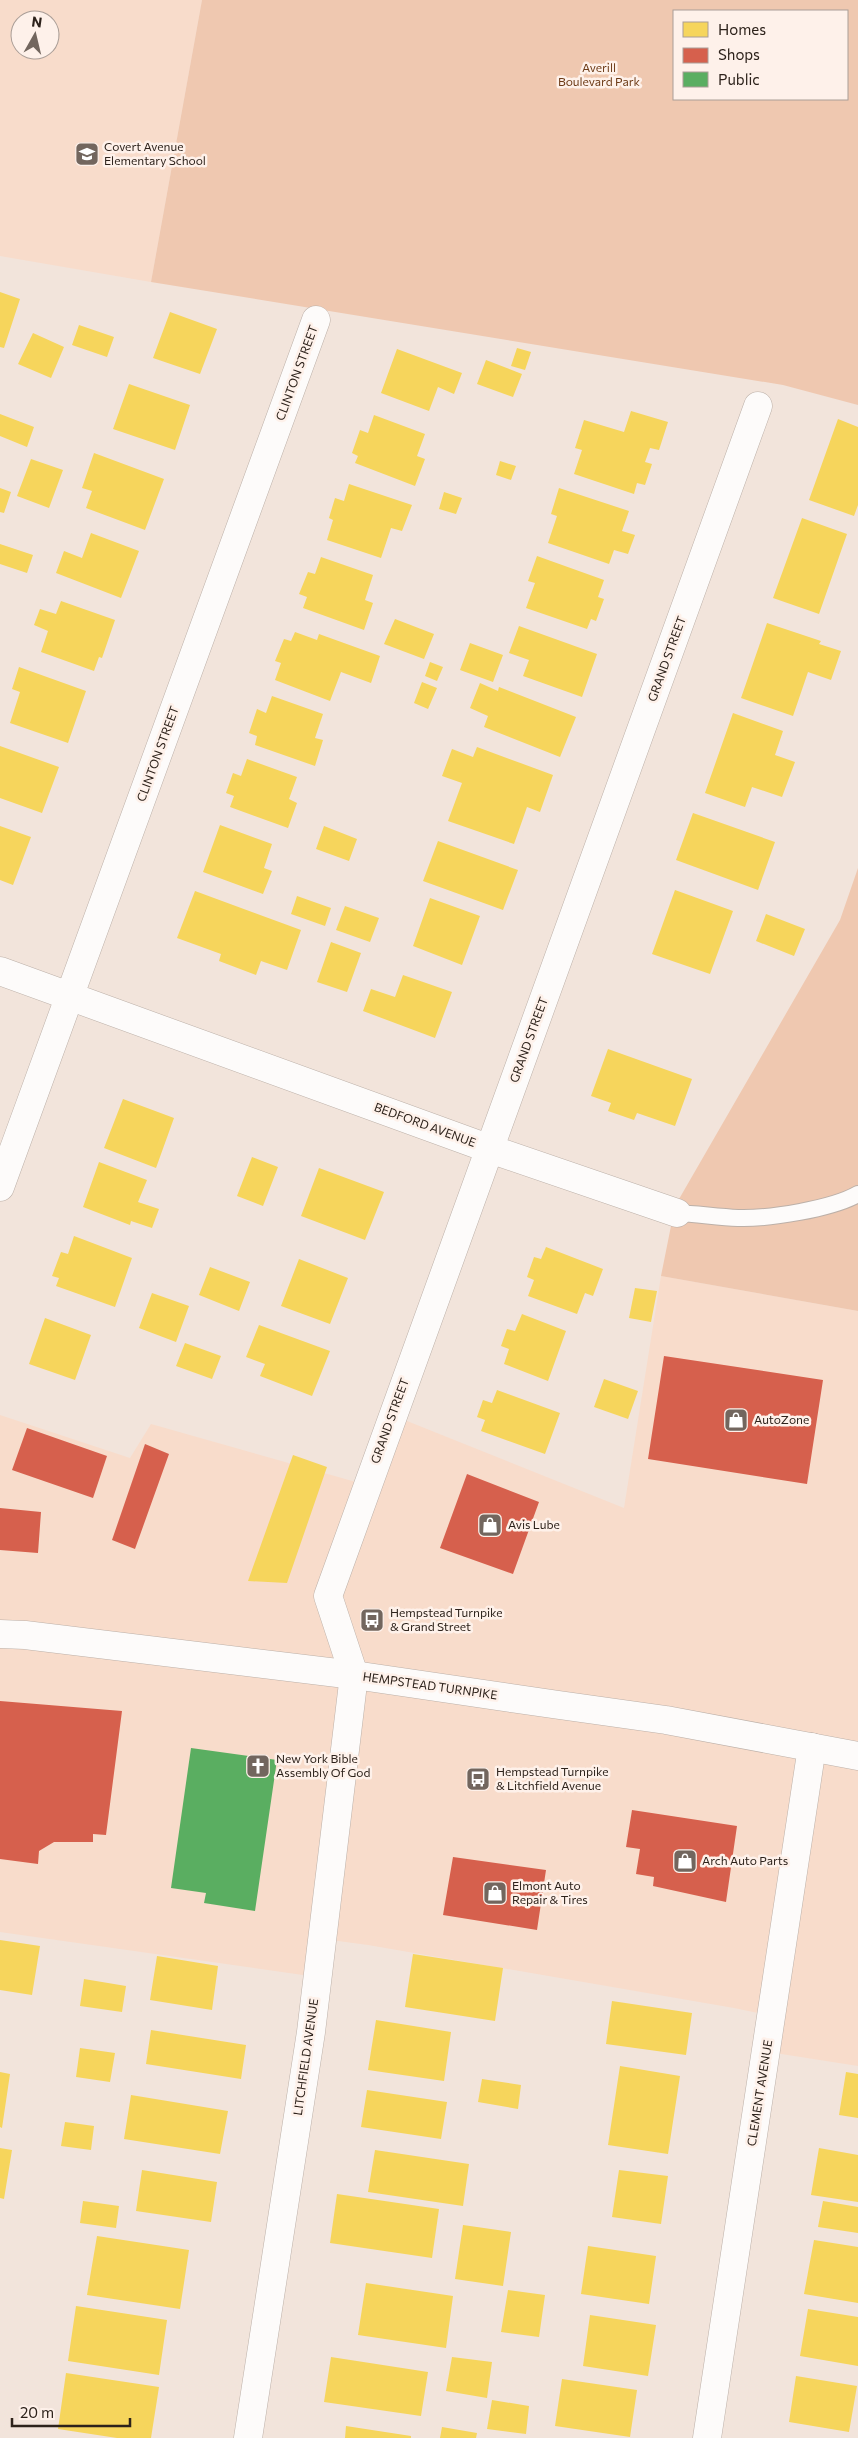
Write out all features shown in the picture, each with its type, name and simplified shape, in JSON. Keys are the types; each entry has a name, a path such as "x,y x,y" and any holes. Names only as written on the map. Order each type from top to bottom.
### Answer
{"street":[{"name":"CLINTON STREET","path":"0,1187 316,320"},
{"name":"GRAND STREET","path":"354,1675 328,1596 758,406"},
{"name":"BEDFORD AVENUE","path":"0,971 490,1149 677,1212"},
{"name":"HEMPSTEAD TURNPIKE","path":"0,1634 44,1637 354,1675 666,1720 858,1756"},
{"name":"LITCHFIELD AVENUE","path":"248,2438 311,2032 354,1675"},
{"name":"CLEMENT AVENUE","path":"707,2438 812,1747"}],"lane":[{"name":"BEDFORD AVENUE","path":"677,1212 740,1218 787,1213 845,1201 858,1194"}],"shaded area":[{"name":"Covert Avenue Elementary School","path":"0,0 202,0 151,282 0,256"},
{"path":"661,1276 858,1311 858,2066 775,2053 777,2017 368,1945 316,1938 310,1976 0,1932 0,1415 130,1458 151,1424 363,1484 392,1415 624,1508"}],"green space":[{"name":"Averill Boulevard Park","path":"202,0 858,0 858,405 783,385 151,282"},
{"path":"858,868 858,1311 661,1276 675,1206 840,920"}],"building: Homes":[{"path":"0,292 20,299 4,348 0,347"},
{"path":"170,312 217,329 200,374 153,358"},
{"path":"79,325 114,337 107,357 72,345"},
{"path":"33,333 64,347 51,378 18,364"},
{"path":"517,348 531,352 525,370 511,366"},
{"path":"397,349 462,373 454,394 438,387 429,411 381,393"},
{"path":"486,360 522,374 513,397 477,384"},
{"path":"129,384 190,405 175,450 113,429"},
{"path":"631,411 668,422 659,450 650,448 645,462 652,464 645,485 637,483 634,494 574,474 582,450 575,448 584,420 624,432"},
{"path":"0,414 34,427 27,447 0,436"},
{"path":"374,415 425,434 417,456 425,459 415,486 355,463 358,456 352,453 360,430 368,433"},
{"path":"838,419 858,427 858,505 854,516 809,500"},
{"path":"94,453 164,479 145,530 86,508 92,491 82,488"},
{"path":"31,459 63,470 49,508 17,496"},
{"path":"500,461 516,466 511,480 496,475"},
{"path":"349,484 412,505 402,531 391,528 381,558 327,540 333,520 329,518 335,498 344,501"},
{"path":"0,488 11,492 4,513 0,512"},
{"path":"559,488 629,511 622,531 635,535 628,554 614,550 609,564 548,543 557,516 551,514"},
{"path":"444,492 462,498 456,514 439,509"},
{"path":"802,518 847,534 819,614 773,598"},
{"path":"91,533 139,551 121,598 56,573 64,551 82,558"},
{"path":"0,544 33,555 27,573 0,564"},
{"path":"537,556 604,580 598,597 604,599 596,621 591,619 587,629 526,608 535,583 528,581"},
{"path":"321,557 373,575 365,600 373,603 364,630 303,608 307,597 299,594 308,572 315,574"},
{"path":"61,601 115,620 102,658 99,657 94,671 41,652 48,631 34,625 40,609 56,614"},
{"path":"395,619 434,634 424,659 384,644"},
{"path":"767,623 821,641 819,644 841,651 831,680 808,672 793,716 741,698"},
{"path":"519,626 597,654 582,697 523,676 529,660 509,653"},
{"path":"295,632 317,640 319,634 380,656 371,683 341,672 330,701 275,680 281,663 275,661 284,639 291,641"},
{"path":"470,643 503,655 493,682 460,670"},
{"path":"430,662 443,667 437,681 425,676"},
{"path":"19,667 86,691 68,743 10,723 20,692 12,689"},
{"path":"422,682 437,688 428,709 414,703"},
{"path":"480,683 498,691 499,687 576,717 560,757 484,727 488,716 470,708"},
{"path":"272,696 323,714 315,738 323,740 315,766 255,745 257,736 249,733 257,709 266,713"},
{"path":"733,713 783,731 775,755 795,762 782,797 752,787 745,807 705,793"},
{"path":"0,746 59,767 42,813 0,798"},
{"path":"477,747 553,775 540,812 527,807 514,844 448,821 462,783 442,776 452,749 473,757"},
{"path":"247,759 297,777 289,799 297,803 288,828 230,807 234,796 226,793 233,773 241,776"},
{"path":"693,813 775,842 758,890 676,860"},
{"path":"220,825 272,844 264,868 272,871 263,894 203,872"},
{"path":"0,826 31,837 13,885 0,880"},
{"path":"324,826 357,839 349,861 316,849"},
{"path":"438,841 518,870 503,910 423,881"},
{"path":"675,890 733,911 710,974 652,954"},
{"path":"195,891 301,930 287,970 261,961 256,975 219,961 221,954 177,938"},
{"path":"297,896 331,908 325,926 291,914"},
{"path":"430,898 480,916 462,965 413,946"},
{"path":"345,906 379,918 370,942 336,930"},
{"path":"766,914 805,929 794,956 756,941"},
{"path":"331,942 361,953 347,992 317,982"},
{"path":"403,975 452,992 435,1038 363,1011 371,989 395,997"},
{"path":"608,1049 692,1079 675,1126 637,1113 634,1120 608,1111 611,1103 591,1096"},
{"path":"123,1099 174,1118 156,1168 104,1148"},
{"path":"252,1157 278,1167 263,1206 237,1196"},
{"path":"99,1162 147,1180 138,1202 159,1209 152,1228 131,1221 130,1225 83,1207"},
{"path":"319,1168 384,1192 365,1240 301,1216"},
{"path":"74,1236 132,1258 115,1307 56,1286 59,1278 52,1276 61,1252 68,1254"},
{"path":"546,1247 603,1269 593,1296 585,1293 577,1314 528,1296 534,1280 527,1277 534,1257 541,1259"},
{"path":"299,1259 348,1278 330,1324 281,1306"},
{"path":"210,1267 250,1282 239,1311 199,1295"},
{"path":"635,1288 657,1291 651,1322 629,1318"},
{"path":"152,1293 189,1306 176,1342 139,1328"},
{"path":"522,1314 566,1331 548,1381 504,1364 509,1349 501,1346 507,1329 515,1331"},
{"path":"45,1318 91,1335 75,1380 29,1364"},
{"path":"259,1325 330,1351 312,1396 260,1376 265,1364 246,1357"},
{"path":"185,1343 221,1356 212,1379 176,1366"},
{"path":"604,1379 638,1391 628,1419 594,1407"},
{"path":"497,1390 560,1413 545,1454 481,1431 485,1420 477,1417 483,1400 492,1403"},
{"path":"293,1455 327,1467 287,1583 248,1581"},
{"path":"0,1940 40,1946 32,1995 0,1990"},
{"path":"413,1954 503,1968 495,2021 405,2007"},
{"path":"157,1956 218,1966 212,2010 150,2000"},
{"path":"84,1979 126,1986 122,2012 80,2006"},
{"path":"612,2001 692,2013 686,2055 606,2044"},
{"path":"376,2020 451,2032 444,2081 368,2070"},
{"path":"151,2030 246,2045 241,2079 146,2064"},
{"path":"80,2048 115,2053 110,2082 76,2077"},
{"path":"620,2066 680,2076 668,2154 608,2145"},
{"path":"0,2072 10,2074 2,2128 0,2127"},
{"path":"846,2072 858,2074 858,2118 839,2115"},
{"path":"482,2079 521,2085 518,2109 478,2102"},
{"path":"367,2090 447,2102 441,2139 361,2127"},
{"path":"131,2095 228,2111 220,2154 124,2139"},
{"path":"65,2122 94,2126 91,2150 61,2146"},
{"path":"0,2148 12,2150 4,2199 0,2198"},
{"path":"819,2148 858,2155 858,2202 811,2195"},
{"path":"375,2150 469,2164 463,2206 368,2192"},
{"path":"142,2170 217,2182 211,2222 136,2211"},
{"path":"619,2170 668,2176 661,2224 612,2217"},
{"path":"337,2194 439,2209 432,2258 330,2243"},
{"path":"83,2201 119,2206 116,2228 80,2223"},
{"path":"823,2201 858,2207 858,2233 818,2227"},
{"path":"463,2225 511,2232 503,2286 455,2279"},
{"path":"97,2236 189,2250 180,2309 87,2295"},
{"path":"814,2240 858,2247 858,2303 804,2294"},
{"path":"588,2246 656,2256 649,2304 581,2294"},
{"path":"366,2283 453,2296 446,2348 358,2335"},
{"path":"508,2290 545,2295 539,2337 501,2332"},
{"path":"76,2306 167,2320 159,2375 68,2361"},
{"path":"808,2309 858,2317 858,2366 800,2356"},
{"path":"590,2315 656,2325 648,2376 583,2366"},
{"path":"331,2357 428,2372 421,2416 324,2402"},
{"path":"452,2357 492,2362 487,2398 446,2391"},
{"path":"66,2373 159,2387 151,2438 117,2438 58,2429"},
{"path":"796,2376 857,2386 849,2432 789,2422"},
{"path":"562,2379 637,2390 630,2437 555,2426"},
{"path":"492,2400 529,2406 526,2434 487,2429"},
{"path":"346,2426 411,2436 411,2438 345,2438"},
{"path":"442,2427 477,2433 476,2438 440,2438"}],"building: Shops":[{"name":"AutoZone","path":"664,1356 823,1380 807,1484 648,1459"},
{"path":"27,1428 107,1456 93,1498 12,1470"},
{"path":"145,1444 169,1454 135,1549 112,1540"},
{"name":"Avis Lube","path":"467,1474 539,1502 513,1574 440,1548"},
{"path":"0,1508 41,1512 38,1553 0,1550"},
{"path":"0,1701 122,1711 106,1835 93,1834 93,1842 54,1842 39,1851 38,1864 0,1859"},
{"name":"Arch Auto Parts","path":"632,1810 737,1826 726,1902 653,1886 654,1877 636,1874 640,1849 626,1847"},
{"name":"Elmont Auto Repair & Tires","path":"453,1857 546,1870 537,1930 443,1915"}],"building: Public":[{"path":"191,1748 277,1760 255,1911 204,1903 206,1893 171,1888"}],"place":[{"name":"Covert Avenue Elementary School","path":"87,154"},
{"name":"AutoZone","path":"736,1420"},
{"name":"Avis Lube","path":"490,1525"},
{"name":"Hempstead Turnpike & Grand Street","path":"372,1620"},
{"name":"New York Bible Assembly Of God","path":"258,1766"},
{"name":"Hempstead Turnpike & Litchfield Avenue","path":"478,1779"},
{"name":"Arch Auto Parts","path":"685,1861"},
{"name":"Elmont Auto Repair & Tires","path":"495,1893"}]}
